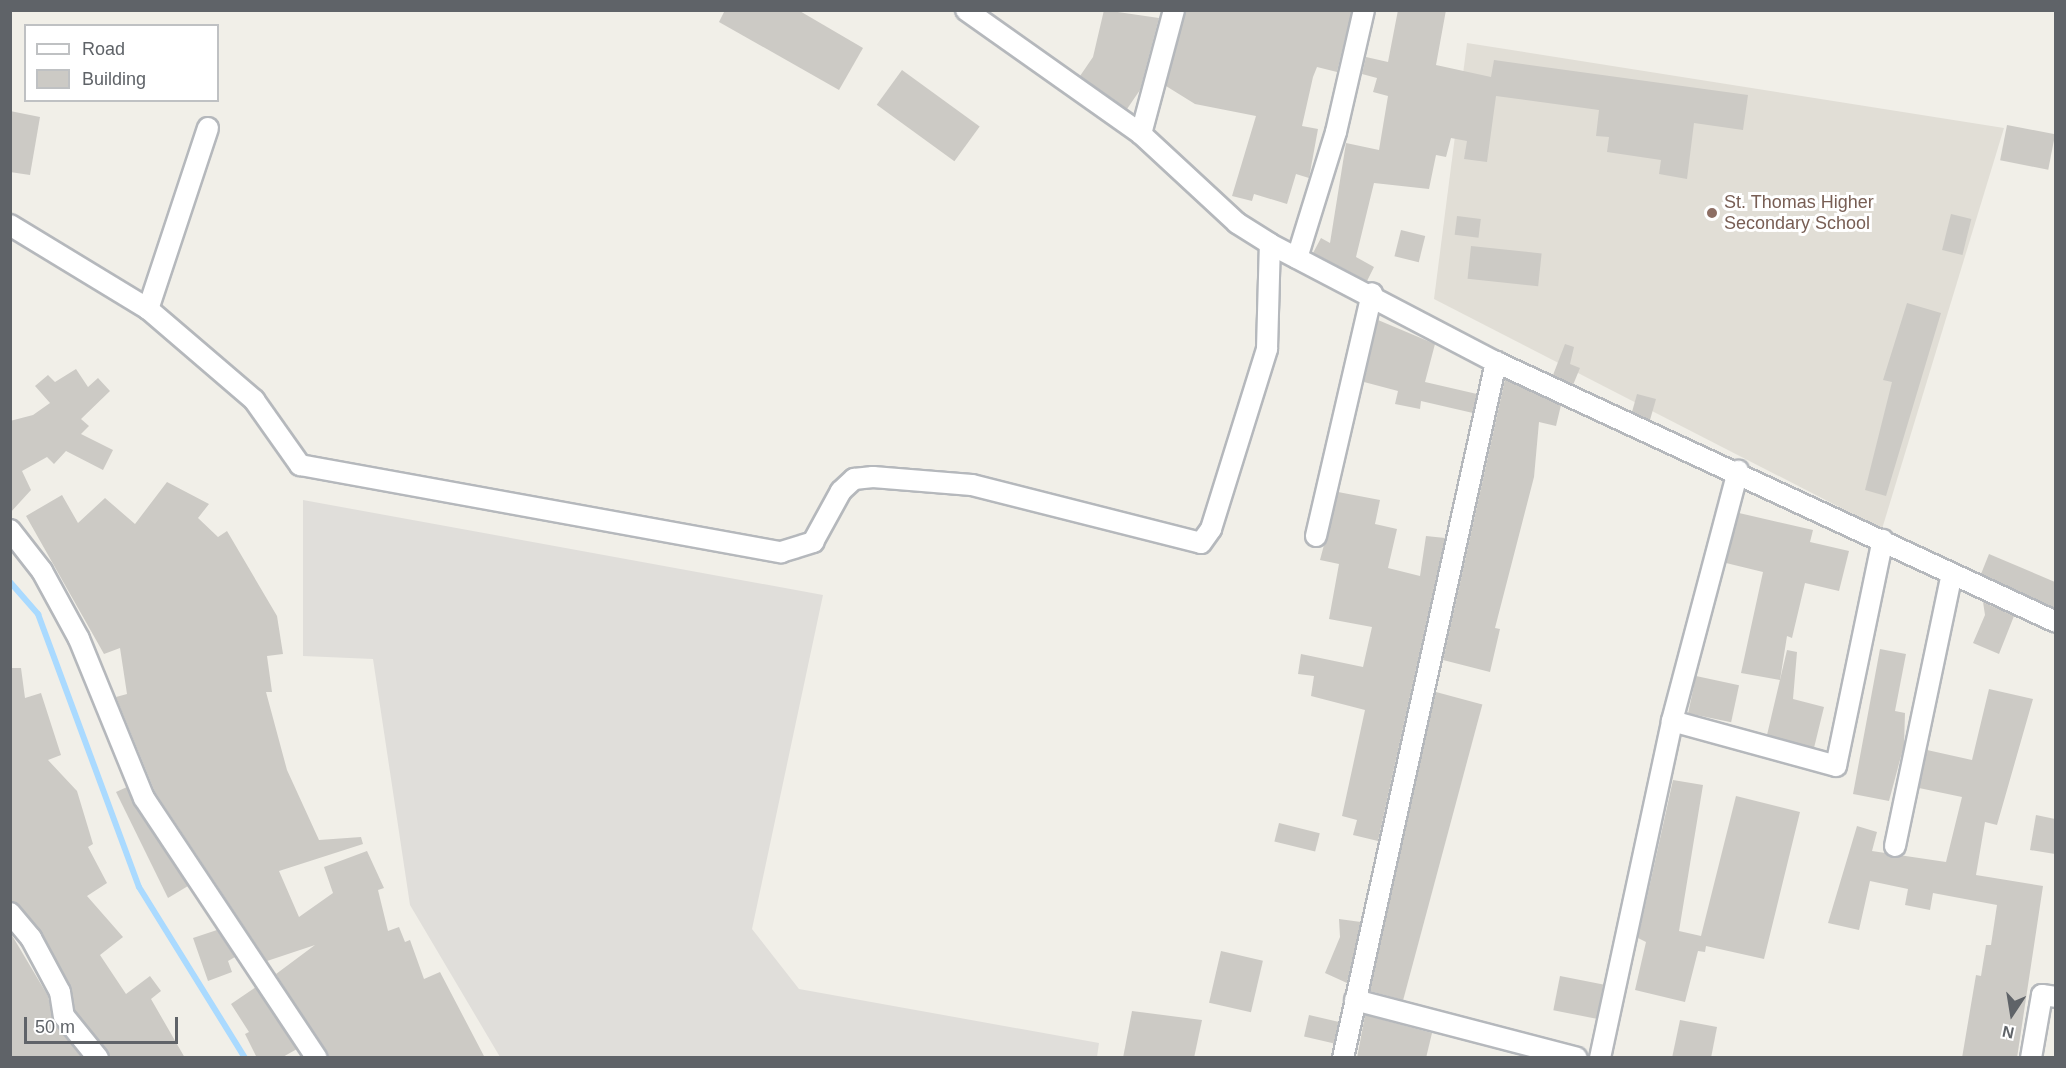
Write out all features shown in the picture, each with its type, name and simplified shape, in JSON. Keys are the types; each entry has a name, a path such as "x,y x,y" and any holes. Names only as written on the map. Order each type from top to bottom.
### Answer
{"street":[{"path":"966,10 1141,134 1237,223 1270,244 1372,293 1496,362 1738,471 2055,622"},
{"path":"1141,134 1174,10"},
{"path":"1297,258 1336,132 1364,10"},
{"path":"148,309 208,128"},
{"path":"10,225 148,309 255,399 300,465 781,552 813,542 841,491 854,479 873,477 972,485 1201,543 1211,529 1267,349 1270,244"},
{"path":"1316,536 1372,293"},
{"path":"1342,1058 1496,362"},
{"path":"1600,1058 1672,722 1738,471"},
{"path":"10,530 42,571 79,639 144,798 317,1058"},
{"path":"1672,722 1836,766 1883,540"},
{"path":"1895,846 1952,574"},
{"path":"10,913 31,938 60,992 64,1016 98,1058"},
{"path":"2031,1058 2042,995 2055,997"},
{"path":"1355,1000 1577,1058"}],"shaded area":[{"name":"St. Thomas Higher Secondary School","path":"1467,43 2004,128 1882,529 1434,299"},
{"path":"303,500 823,595 752,929 799,989 1099,1043 1097,1057 500,1057 410,905 373,659 303,656"}],"building":[{"path":"725,10 798,10 863,48 839,90 719,22"},
{"path":"1104,10 1159,18 1140,90 1127,109 1080,76 1093,57"},
{"path":"1186,10 1352,10 1337,72 1317,67 1313,77 1302,126 1318,129 1309,178 1296,174 1287,204 1254,194 1252,201 1232,196 1256,116 1195,104 1166,86"},
{"path":"1398,10 1446,10 1436,65 1491,77 1494,60 1748,95 1743,130 1694,123 1687,179 1659,174 1661,160 1607,152 1609,137 1596,136 1599,110 1496,96 1487,162 1464,159 1467,141 1451,138 1446,157 1436,155 1429,189 1374,183 1356,257 1374,267 1367,281 1313,253 1321,238 1330,243 1346,143 1379,150 1388,96 1373,92 1377,78 1362,74 1366,57 1388,62"},
{"path":"902,70 980,126 954,161 877,105"},
{"path":"10,111 40,117 30,175 10,172"},
{"path":"2007,125 2055,134 2048,170 2000,160"},
{"path":"1951,214 1971,219 1962,255 1942,250"},
{"path":"1457,216 1481,219 1479,238 1455,235"},
{"path":"1401,230 1425,236 1419,262 1394,256"},
{"path":"1471,246 1542,253 1538,286 1468,279"},
{"path":"1907,303 1941,313 1886,496 1865,490 1892,382 1883,380"},
{"path":"1378,320 1435,344 1425,382 1477,394 1473,413 1421,401 1420,409 1395,404 1398,391 1364,382"},
{"path":"1565,344 1574,347 1570,364 1580,368 1573,385 1553,375"},
{"path":"76,369 88,387 98,378 110,391 81,419 89,426 81,434 113,450 103,470 66,451 54,464 47,457 22,471 31,490 10,513 10,421 33,415 50,403 35,386 48,375 55,382"},
{"path":"1505,379 1561,405 1556,426 1539,422 1534,477 1495,628 1500,629 1490,672 1443,660"},
{"path":"1637,394 1656,399 1650,420 1632,412"},
{"path":"167,482 209,504 198,518 218,537 227,531 277,616 283,654 267,656 272,692 266,692 287,770 319,840 361,837 363,844 279,871 299,917 333,893 324,867 367,851 384,888 378,890 388,931 399,927 405,942 410,940 424,979 440,972 485,1058 329,1058 276,974 315,945 267,961 155,792 116,697 127,694 120,648 104,654 26,516 62,495 78,523 105,498 135,524"},
{"path":"1338,492 1380,500 1375,524 1397,529 1388,568 1420,576 1426,536 1445,538 1378,841 1353,835 1357,820 1342,816 1365,710 1311,696 1314,676 1298,674 1301,654 1363,667 1372,627 1329,619 1339,564 1320,560"},
{"path":"1739,513 1813,530 1810,542 1849,551 1839,591 1805,583 1792,638 1787,636 1780,680 1741,673 1763,572 1726,563"},
{"path":"1989,554 2055,582 2055,608 1981,574"},
{"path":"1983,602 2014,616 1999,654 1973,643 1985,615"},
{"path":"1880,649 1906,654 1895,711 1905,713 1904,745 1889,801 1853,794"},
{"path":"1787,650 1797,652 1793,699 1824,707 1814,748 1767,735"},
{"path":"10,668 21,668 25,698 41,693 61,755 48,760 77,791 93,844 88,847 107,883 87,896 123,937 100,955 126,994 150,976 161,991 151,999 185,1058 110,1058 75,1011 71,987 41,932 10,901"},
{"path":"1696,676 1739,685 1731,722 1688,713"},
{"path":"1989,689 2033,699 1997,825 1985,822 1976,875 2043,886 2017,1058 1962,1058 1976,975 1981,976 1986,945 1991,945 1997,905 1933,893 1930,910 1905,905 1908,889 1870,881 1859,930 1828,923 1857,826 1877,832 1872,851 1946,862 1962,797 1919,788 1927,750 1972,760"},
{"path":"1436,692 1482,704 1403,1000 1357,988"},
{"path":"1673,780 1703,785 1679,931 1701,936 1736,796 1800,812 1764,959 1706,946 1705,952 1698,951 1685,1002 1635,990 1646,942 1638,938"},
{"path":"127,787 188,886 168,898 116,792"},
{"path":"2036,815 2055,819 2055,854 2030,850"},
{"path":"1279,823 1320,833 1315,852 1274,841"},
{"path":"1339,919 1361,922 1347,983 1325,973 1340,937"},
{"path":"217,930 235,957 228,961 232,972 208,981 193,938"},
{"path":"10,932 48,996 54,1023 82,1058 10,1058"},
{"path":"1221,951 1263,961 1251,1012 1209,1003"},
{"path":"1560,976 1603,984 1597,1019 1553,1010"},
{"path":"256,987 297,1049 281,1058 257,1058 245,1034 249,1032 231,1004"},
{"path":"1132,1011 1202,1020 1194,1058 1123,1058"},
{"path":"1309,1015 1339,1022 1334,1043 1304,1036"},
{"path":"1365,1015 1432,1033 1426,1058 1357,1058"},
{"path":"1680,1020 1717,1027 1711,1058 1672,1058"}],"waterway":[{"path":"10,582 38,614 139,887 245,1058"}],"place":[{"name":"St. Thomas Higher Secondary School","path":"1712,213"}]}
